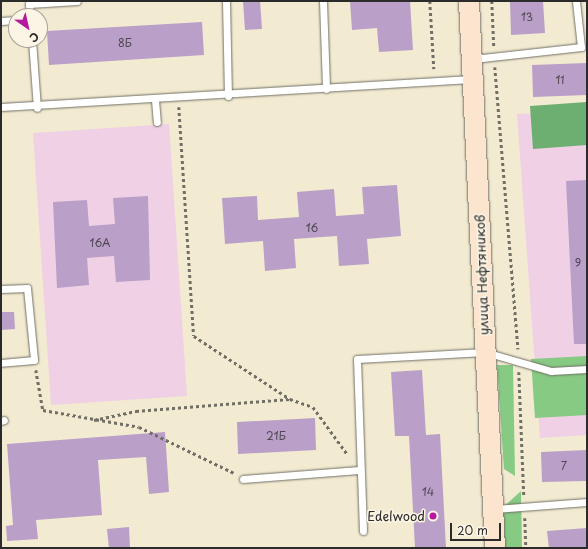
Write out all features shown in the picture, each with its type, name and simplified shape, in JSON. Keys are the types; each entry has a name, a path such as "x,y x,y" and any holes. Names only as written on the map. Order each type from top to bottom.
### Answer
{"main road":[{"name":"улица Нефтяников","path":"469,1 473,59 495,548"}],"lane":[{"path":"29,8 29,4 77,1"},
{"path":"226,1 228,96"},
{"path":"324,1 326,90"},
{"path":"473,59 495,55 584,47 576,1"},
{"path":"33,48 37,108"},
{"path":"1,108 37,108 326,90 473,79"},
{"path":"155,100 157,122"},
{"path":"1,289 27,288 34,360 1,363"},
{"path":"363,531 359,470 357,359 485,352 518,360 551,371 587,369"},
{"path":"243,479 359,470"},
{"path":"493,510 587,502"}],"path":[{"path":"430,1 435,82"},
{"path":"492,1 518,360 526,548"},
{"path":"179,99 194,336 290,399 313,407 359,470"},
{"path":"34,360 43,410 139,427 219,462 243,479"},
{"path":"94,420 136,411 290,399"}],"shaded area":[{"path":"587,111 587,435 540,438 517,114"},
{"path":"169,124 187,396 51,405 33,133"}],"green space":[{"path":"587,102 587,145 533,149 530,106"},
{"path":"587,356 587,415 535,418 531,359"},
{"path":"497,365 513,365 515,476 504,469"},
{"path":"521,491 522,548 502,548 500,510"}],"building":[{"path":"243,1 260,1 262,29 245,30"},
{"path":"350,1 410,1 413,50 379,52 377,28 352,30"},
{"path":"510,1 543,1 545,33 511,35"},
{"path":"202,22 204,55 49,65 48,31"},
{"path":"587,63 587,95 533,97 532,65"},
{"path":"587,180 587,344 574,344 566,181"},
{"path":"397,185 401,236 367,239 369,264 339,266 337,236 294,239 296,268 265,271 263,241 225,244 222,198 257,196 258,220 299,217 297,192 334,189 336,216 364,214 362,187"},
{"path":"148,196 150,280 116,282 114,256 87,258 89,285 57,288 53,202 87,200 89,226 115,224 113,198"},
{"path":"1,312 14,312 15,329 1,330"},
{"path":"422,370 426,435 440,434 446,548 415,548 409,436 395,436 391,372"},
{"path":"315,418 316,450 238,454 237,422"},
{"path":"165,432 169,492 149,494 146,457 98,460 102,515 36,520 38,539 7,541 6,526 13,525 7,444"},
{"path":"587,450 587,481 542,482 541,452"},
{"path":"129,527 130,548 109,548 107,529"},
{"path":"587,528 587,548 549,548 547,531"}],"place":[{"name":"Edelwood","path":"433,516"}]}
